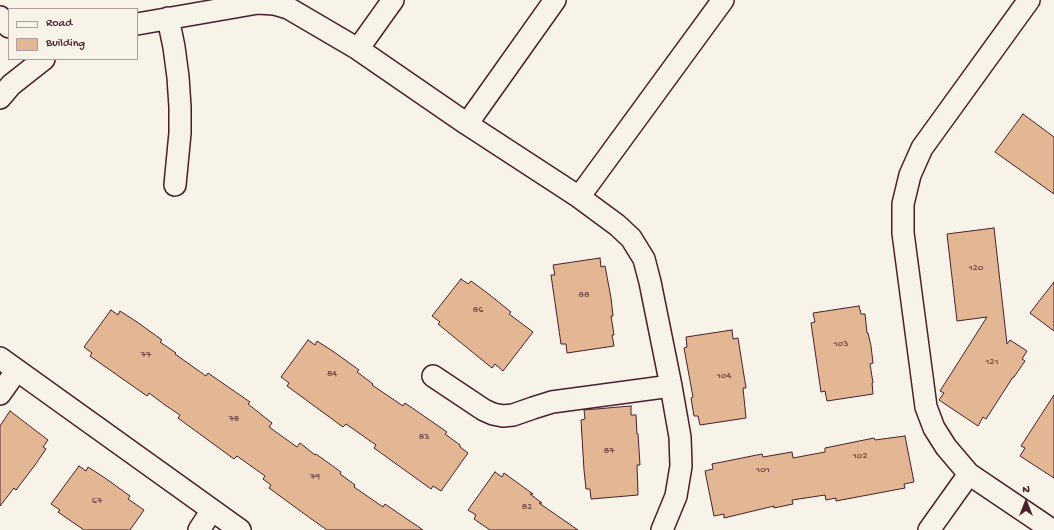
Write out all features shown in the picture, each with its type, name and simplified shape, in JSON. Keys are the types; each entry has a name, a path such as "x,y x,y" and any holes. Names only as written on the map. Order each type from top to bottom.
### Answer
{"street":[{"path":"358,49 393,0"},
{"path":"467,124 555,0"},
{"path":"579,197 723,0"},
{"path":"1029,0 922,148 910,175 903,204 903,233 926,407 934,428 946,447 969,474 1052,530"},
{"path":"138,24 258,3 274,4 288,8 358,49 467,124 579,197 617,224 632,238 644,259 650,282 680,437 681,466 676,496 662,530"},
{"path":"0,17 8,26"},
{"path":"168,18 174,47 180,107 180,133 175,185"},
{"path":"0,98 11,85 37,61"},
{"path":"0,358 240,530"},
{"path":"0,394 17,370"},
{"path":"433,376 484,410 503,416 513,415 552,402 671,386"},
{"path":"930,530 969,474"},
{"path":"199,530 212,510"}],"building":[{"path":"1023,114 1054,137 1054,194 995,152"},
{"path":"994,228 1007,344 1010,340 1027,351 1022,359 1025,361 986,419 983,417 978,426 939,400 944,393 940,391 987,317 957,321 947,234"},
{"path":"600,258 601,267 605,266 611,298 613,316 611,316 614,335 612,335 614,346 567,353 566,344 561,344 551,275 555,275 553,265"},
{"path":"461,279 468,284 471,281 486,292 511,312 509,314 533,332 503,371 495,364 492,368 438,324 440,322 432,316"},
{"path":"1054,282 1054,331 1030,313"},
{"path":"859,306 861,314 865,314 867,333 871,346 873,363 870,364 873,394 827,401 825,391 821,392 811,323 815,322 813,313"},
{"path":"111,310 118,315 120,311 137,322 162,340 160,342 176,353 175,354 206,376 208,373 250,402 248,404 272,423 269,427 297,447 300,443 341,472 340,474 355,485 354,487 383,507 385,504 423,530 327,530 269,488 271,485 263,479 265,476 237,456 234,459 178,418 180,415 149,393 147,396 90,356 92,353 84,347"},
{"path":"732,330 733,339 738,338 746,388 743,388 746,418 700,425 698,416 694,416 691,398 693,397 684,348 687,347 686,337"},
{"path":"308,340 315,345 317,341 334,352 359,370 357,372 373,384 372,385 403,406 405,403 447,432 445,434 468,453 441,491 433,486 431,489 374,448 376,445 346,424 343,427 287,386 289,383 281,377"},
{"path":"1054,395 1054,478 1020,456 1025,448 1021,446"},
{"path":"631,406 631,415 636,415 638,434 640,465 637,465 638,495 591,499 590,489 586,489 584,470 581,420 585,419 584,410"},
{"path":"10,411 48,440 43,447 46,449 35,465 16,490 14,488 0,506 0,426"},
{"path":"905,436 914,482 904,484 905,488 836,501 836,498 826,500 825,495 792,500 793,504 774,508 774,506 724,518 724,514 714,516 705,471 713,469 712,464 762,454 763,457 792,452 793,458 825,452 825,448 874,438 875,440"},
{"path":"79,466 86,471 88,467 105,478 130,496 128,499 144,510 130,530 84,530 58,512 60,510 51,504"},
{"path":"495,472 502,477 504,473 533,494 530,494 542,503 539,503 578,530 490,530 474,519 476,515 468,510"}]}
